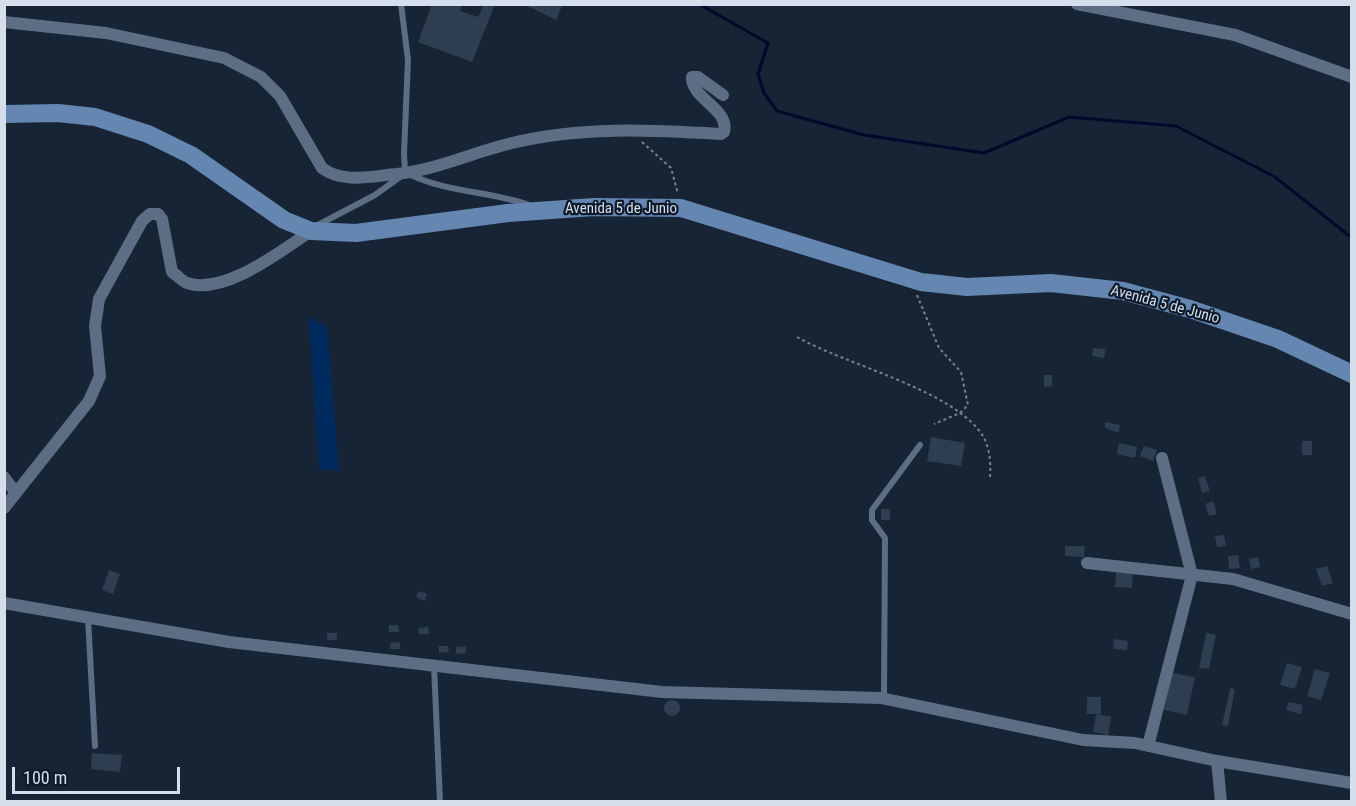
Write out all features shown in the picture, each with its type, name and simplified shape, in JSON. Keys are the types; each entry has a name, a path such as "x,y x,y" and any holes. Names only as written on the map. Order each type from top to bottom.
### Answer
{"main road":[{"name":"Avenida 5 de Junio","path":"4,114 58,113 95,117 148,134 191,155 284,220 311,231 356,233 544,210 594,207 681,208 910,279 967,287 1051,283 1123,291 1190,309 1278,339 1352,374"}],"street":[{"path":"1077,4 1235,36 1352,77"},
{"path":"4,22 105,33 224,58 261,77 280,96 322,168 333,176 347,178 406,173 513,142 574,132 626,128 721,134 724,132 725,124 716,110 697,91 692,77 698,77 723,95"},
{"path":"4,508 89,401 100,375 95,311 99,299 142,221 150,214 158,214 162,219 172,272 187,283 207,284 229,280 264,262 311,231"},
{"path":"1149,746 1192,575 1162,458"},
{"path":"4,477 16,493"},
{"path":"1087,563 1233,579 1352,614"},
{"path":"4,603 229,642 662,692 884,699 1083,740 1149,746 1217,761 1352,783"},
{"path":"1217,761 1221,801"}],"lane":[{"path":"401,4 408,60 404,153 406,173"},
{"path":"406,173 423,181 510,198 544,210"},
{"path":"311,231 375,195 406,173"},
{"path":"884,699 885,538 872,520 872,510 920,445"},
{"path":"87,617 95,746"},
{"path":"434,666 440,801"}],"path":[{"path":"626,128 670,168 681,208"},
{"path":"910,279 939,348 961,372 968,405 960,413 934,424"},
{"path":"796,337 819,350 932,396 960,413 983,437 991,463 990,477"}],"shaded area":[{"path":"309,317 327,327 339,471 319,469"}],"building":[{"path":"432,4 462,4 460,11 478,17 484,4 495,4 472,62 418,42"},
{"path":"523,4 563,4 556,20"},
{"path":"1093,348 1106,349 1104,358 1092,356"},
{"path":"1044,375 1052,375 1052,386 1044,387"},
{"path":"1105,422 1120,425 1119,433 1105,428"},
{"path":"931,437 965,443 961,466 927,461"},
{"path":"1302,441 1312,441 1312,455 1302,455"},
{"path":"1119,443 1137,447 1135,458 1117,454"},
{"path":"1144,446 1157,450 1153,461 1140,456"},
{"path":"1205,476 1210,491 1202,493 1198,478"},
{"path":"1213,501 1217,514 1209,516 1205,504"},
{"path":"881,509 890,509 890,520 881,520"},
{"path":"1224,535 1226,546 1217,547 1215,536"},
{"path":"1065,546 1085,546 1084,557 1065,556"},
{"path":"1238,555 1240,568 1229,569 1228,556"},
{"path":"1258,557 1260,567 1251,569 1249,559"},
{"path":"1327,566 1333,583 1322,586 1316,569"},
{"path":"109,570 120,574 113,594 102,590"},
{"path":"1116,572 1133,573 1132,588 1115,587"},
{"path":"419,591 427,594 425,601 416,597"},
{"path":"389,625 398,625 399,632 389,632"},
{"path":"428,627 429,634 419,634 418,628"},
{"path":"327,633 337,633 337,640 327,640"},
{"path":"1206,633 1216,635 1209,669 1199,668"},
{"path":"1114,639 1128,641 1127,650 1113,649"},
{"path":"400,642 400,649 390,649 390,643"},
{"path":"439,646 448,646 449,652 439,653"},
{"path":"466,646 466,653 456,654 456,647"},
{"path":"1287,663 1302,667 1295,689 1280,685"},
{"path":"1315,669 1330,673 1321,700 1307,696"},
{"path":"1172,673 1195,677 1187,715 1164,710"},
{"path":"1230,688 1235,689 1228,726 1222,725"},
{"path":"1087,697 1101,697 1101,714 1087,714"},
{"path":"672,700 680,708 672,716 664,708"},
{"path":"1289,702 1303,705 1301,714 1286,710"},
{"path":"1096,714 1111,717 1108,735 1093,732"},
{"path":"92,753 122,755 120,772 91,769"}],"waterway":[{"path":"699,4 768,43 758,74 764,93 777,111 864,135 984,153 1069,117 1176,126 1275,177 1352,238"}]}
